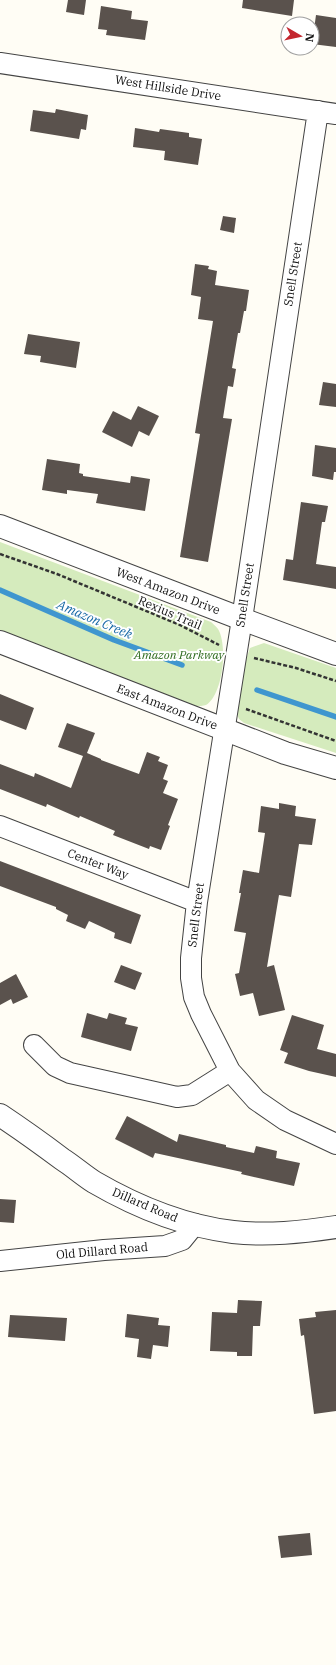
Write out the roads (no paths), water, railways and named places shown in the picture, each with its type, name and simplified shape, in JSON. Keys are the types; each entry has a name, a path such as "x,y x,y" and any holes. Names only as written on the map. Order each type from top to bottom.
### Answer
{"street":[{"name":"West Hillside Drive","path":"0,63 327,113"},
{"name":"Snell Street","path":"327,113 224,730 197,902 191,958 191,978 194,997 201,1014 230,1071 256,1100 284,1120 336,1144"},
{"name":"West Amazon Drive","path":"0,526 336,654"},
{"name":"East Amazon Drive","path":"0,642 285,754 336,768"},
{"name":"Center Way","path":"0,826 197,902"},
{"path":"34,1045 55,1066 70,1073 177,1098 192,1095 230,1071"},
{"name":"Dillard Road","path":"0,1115 93,1181 130,1201 158,1213 195,1224 234,1232 256,1233 304,1231 336,1227"},
{"name":"Old Dillard Road","path":"0,1261 104,1250 166,1246 182,1240 195,1224"}],"waterway":[{"name":"Amazon Creek","path":"0,590 114,640 182,665"},
{"name":"Amazon Creek","path":"257,690 336,717"}],"park label":[{"name":"Amazon Parkway","path":"179,655"}]}
